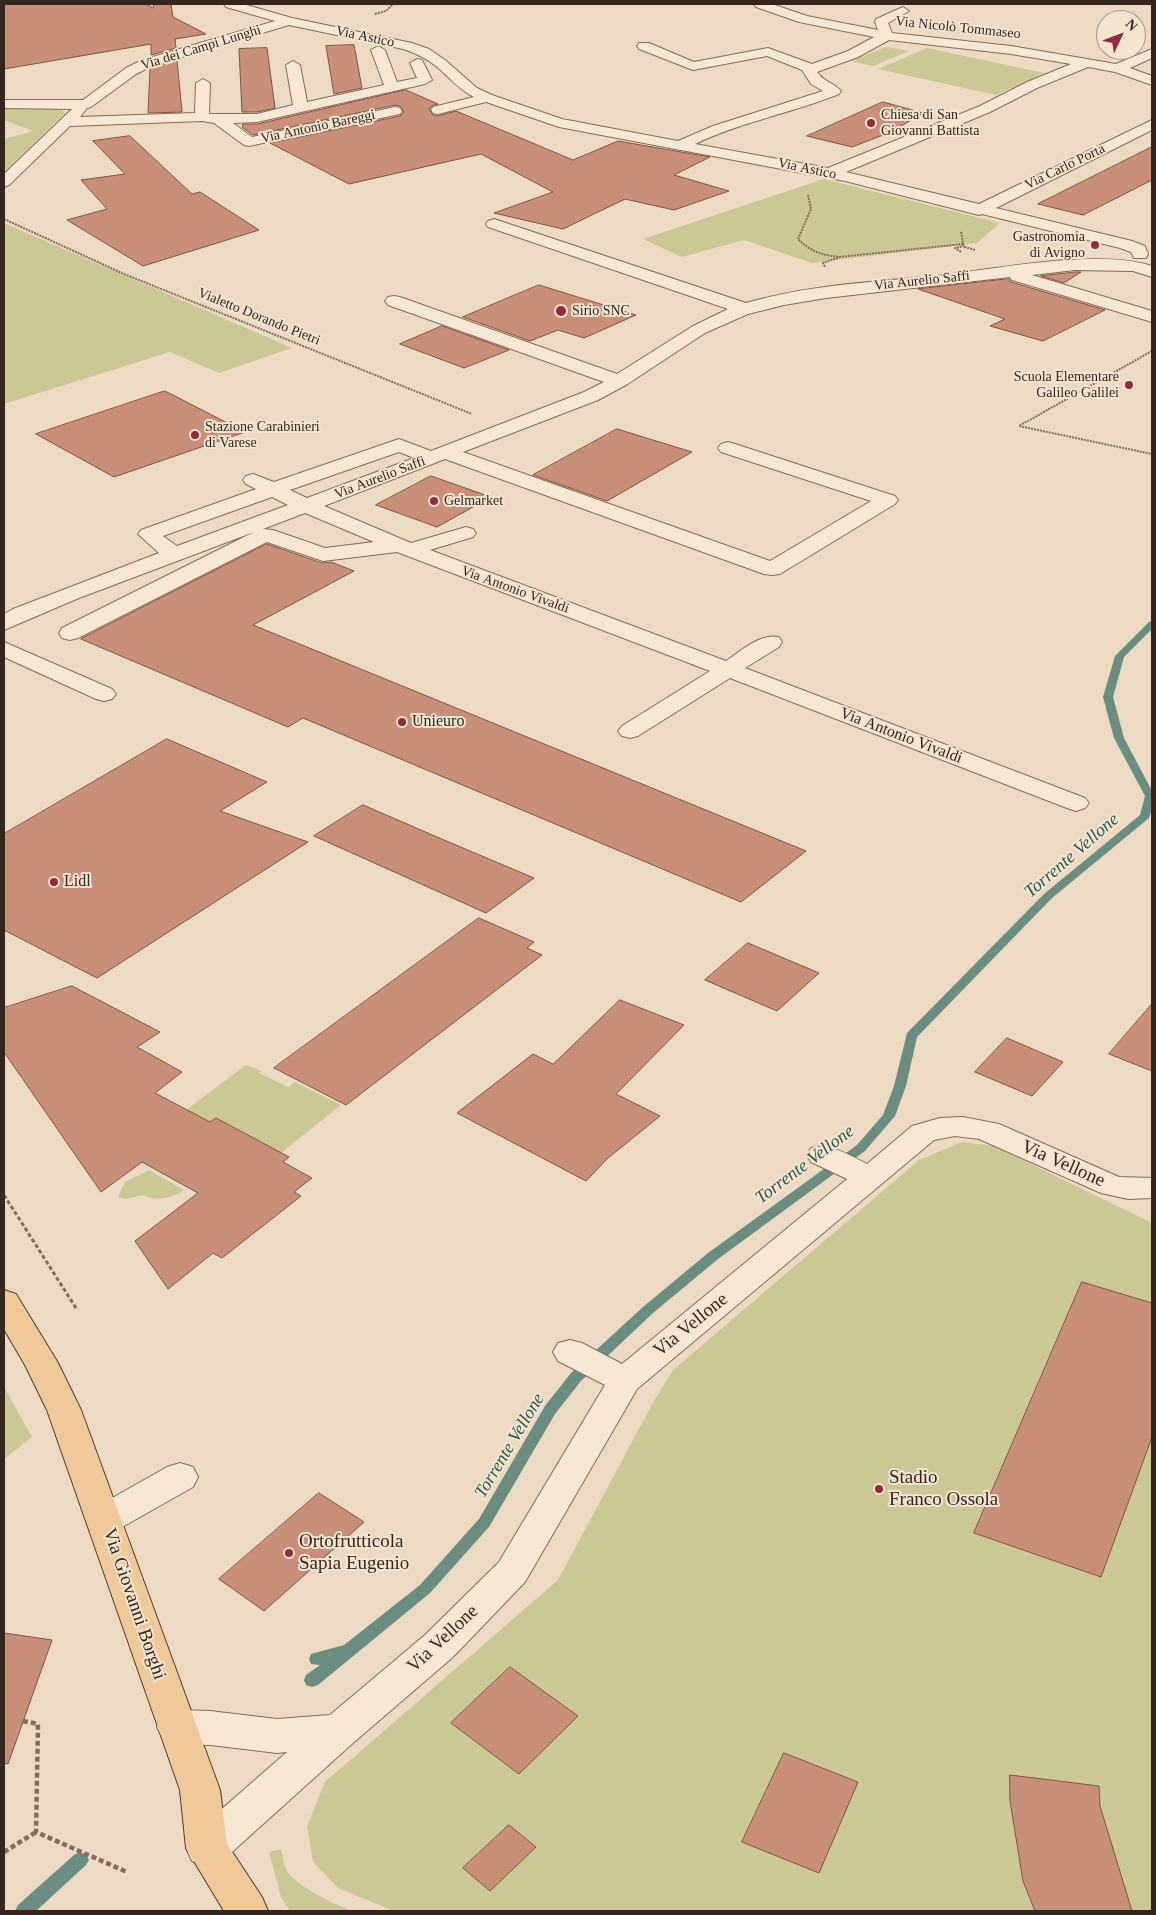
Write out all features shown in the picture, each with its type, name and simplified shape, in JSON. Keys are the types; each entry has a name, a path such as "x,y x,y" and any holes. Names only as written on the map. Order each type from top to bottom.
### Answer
{"main road":[{"name":"Via Giovanni Borghi","path":"4,1302 41,1363 64,1410 200,1790 207,1848 247,1911"}],"street":[{"name":"Via Astico","path":"230,4 290,21 386,41 424,52 440,63 472,91 559,123 823,172 1003,215 1143,260"},
{"name":"Via Nicolò Tommaseo","path":"760,4 804,19 887,36 1011,50 1118,68 1152,81"},
{"path":"644,46 693,66 768,52 812,69 853,54 887,36 882,22 904,10"},
{"name":"Via dei Campi Lunghi","path":"4,182 86,104 130,71 147,63 290,21"},
{"path":"378,50 392,87"},
{"path":"1118,68 1152,53"},
{"name":"Via Antonio Bareggi","path":"67,122 202,117 218,120 257,118 425,80 417,63"},
{"path":"823,172 985,109 1032,84 1086,63"},
{"name":"Via Antonio Bareggi","path":"293,65 301,108"},
{"path":"681,145 707,132 812,101 834,91 816,81 809,70 812,69"},
{"path":"202,117 203,83"},
{"path":"438,110 487,98"},
{"path":"4,104 38,106 86,104"},
{"name":"Via Antonio Bareggi","path":"218,120 248,142 396,111"},
{"name":"Via Carlo Porta","path":"979,210 1152,124"},
{"path":"1003,215 1013,233"},
{"path":"494,224 744,309"},
{"name":"Via Aurelio Saffi","path":"4,623 45,603 306,506 591,396 619,381 697,331 744,309 796,297 880,286 1005,272 1143,260"},
{"path":"1005,272 1152,317"},
{"path":"394,301 619,381"},
{"path":"175,555 148,534 399,445 439,455 772,569 888,500 728,448"},
{"name":"Via Antonio Vivaldi","path":"253,480 306,506 403,548 1076,803"},
{"path":"70,633 266,534 323,555 403,548 466,533"},
{"path":"142,566 174,581"},
{"path":"630,731 771,642"},
{"path":"4,649 104,694"},
{"name":"Via Vellone","path":"207,1848 338,1731 439,1646 512,1572 625,1380 923,1133 940,1127 966,1125 988,1131 1112,1186 1128,1189 1152,1188"},
{"path":"822,1155 870,1178"},
{"path":"570,1352 625,1380"},
{"path":"104,1520 180,1477"},
{"path":"177,1728 210,1728 277,1736 338,1731"}],"path":[{"path":"823,172 807,194 812,206 808,217 799,229 798,239 808,250 820,256 839,257 963,244 958,212 960,205"},
{"name":"Vialetto Dorando Pietri","path":"4,219 124,274 509,429"},
{"path":"839,257 823,263 824,267 853,279 880,286"},
{"path":"1152,351 1019,426 1152,454"},
{"path":"4,1195 76,1308"},
{"path":"23,1721 38,1724 36,1832"},
{"path":"4,1852 36,1832"},
{"path":"36,1832 127,1872"}],"shaded area":[{"path":"886,47 909,51 873,66 851,61"},
{"path":"927,48 1044,73 996,95 878,69"},
{"path":"4,107 61,109 65,113 7,169 4,169 4,139 33,131 4,120"},
{"path":"824,179 1000,223 977,243 812,263 744,240 682,257 643,239"},
{"path":"4,223 292,348 219,373 170,352 4,404"},
{"path":"246,1065 262,1071 259,1073 288,1087 295,1082 341,1105 281,1153 216,1118 210,1122 186,1110"},
{"name":"Stadio Franco Ossola","path":"962,1142 994,1146 1152,1223 1152,1911 394,1911 338,1888 313,1862 307,1826 325,1782 558,1580 655,1399 673,1370 919,1160"},
{"path":"149,1170 184,1190 159,1199 143,1195 126,1199 118,1197 125,1182"},
{"path":"4,1387 32,1437 4,1459"},
{"path":"281,1849 286,1870 296,1881 319,1896 352,1911 290,1911 281,1897 269,1852"}],"building":[{"path":"4,4 146,4 153,8 154,4 171,4 173,17 206,34 175,39 176,48 151,55 151,44 4,69"},
{"path":"354,45 362,88 334,94 326,46"},
{"path":"267,48 275,108 257,112 242,112 239,49"},
{"path":"177,60 182,112 148,113 150,69"},
{"path":"406,90 438,104 433,105 429,109 433,115 438,116 456,111 573,160 618,141 710,157 674,175 729,191 674,210 625,199 563,229 494,213 553,192 481,154 349,184 270,143 400,116 404,112 400,106 395,105 253,135 242,127 243,124 257,124"},
{"name":"Chiesa di San Giovanni Battista","path":"883,102 923,113 891,132 852,147 807,136"},
{"path":"130,136 192,194 200,192 259,230 143,266 67,220 107,209 81,180 125,174 93,141"},
{"path":"1152,147 1152,180 1083,215 1038,204"},
{"path":"1081,272 1064,283 1041,276"},
{"path":"1009,279 1011,282 1105,310 1043,341 990,326 1005,319 918,289"},
{"name":"Sirio SNC","path":"539,285 636,315 584,338 558,330 530,341 463,317"},
{"path":"442,326 509,350 464,368 400,344"},
{"name":"Stazione Carabinieri di Varese","path":"165,391 245,432 114,477 36,434"},
{"path":"617,429 692,452 607,501 533,475"},
{"name":"Gelmarket","path":"431,476 491,497 437,527 376,505"},
{"name":"Unieuro","path":"267,544 322,563 331,562 354,571 253,625 806,851 741,902 303,718 288,727 81,639"},
{"path":"167,739 267,782 220,811 308,842 97,978 4,930 4,834"},
{"path":"363,805 534,878 486,913 314,836"},
{"path":"479,918 534,942 527,948 542,955 346,1105 274,1068"},
{"path":"748,943 819,973 777,1011 705,980"},
{"path":"72,986 160,1032 137,1047 182,1072 155,1093 210,1122 216,1118 289,1157 283,1162 312,1178 294,1192 301,1196 222,1258 213,1253 168,1289 135,1241 198,1193 142,1162 101,1192 4,1052 4,1008"},
{"path":"620,1000 684,1025 616,1094 660,1116 608,1158 586,1181 457,1113 533,1054 553,1064"},
{"path":"1152,1004 1152,1071 1109,1054"},
{"path":"1007,1038 1063,1062 1032,1096 975,1072"},
{"path":"1082,1282 1152,1303 1152,1437 1101,1577 974,1533"},
{"name":"Ortofrutticola Sapia Eugenio","path":"319,1493 364,1522 264,1611 219,1579"},
{"path":"4,1633 52,1640 8,1764 4,1763"},
{"path":"510,1667 578,1716 519,1774 451,1723"},
{"path":"784,1753 858,1782 819,1873 742,1842"},
{"path":"1010,1775 1099,1786 1100,1806 1132,1911 1035,1911 1023,1881 1010,1801"},
{"path":"509,1825 536,1847 490,1891 463,1868"}],"waterway":[{"name":"Torrente Vellone","path":"312,1680 425,1589 484,1523 550,1410 576,1377 648,1310 713,1256 861,1148 889,1116 900,1086 911,1036 1048,896 1145,816 1150,796 1119,738 1108,697 1120,656 1152,624"},
{"path":"317,1659 342,1651"},
{"name":"Torrente Vellone","path":"24,1911 80,1860"}],"place":[{"name":"Chiesa di San Giovanni Battista","path":"871,123"},
{"name":"Gastronomia di Avigno","path":"1095,245"},
{"name":"Sirio SNC","path":"561,311"},
{"name":"Scuola Elementare Galileo Galilei","path":"1129,385"},
{"name":"Stazione Carabinieri di Varese","path":"195,435"},
{"name":"Gelmarket","path":"434,501"},
{"name":"Unieuro","path":"402,722"},
{"name":"Lidl","path":"54,882"},
{"name":"Stadio Franco Ossola","path":"879,1489"},
{"name":"Ortofrutticola Sapia Eugenio","path":"289,1553"}]}
